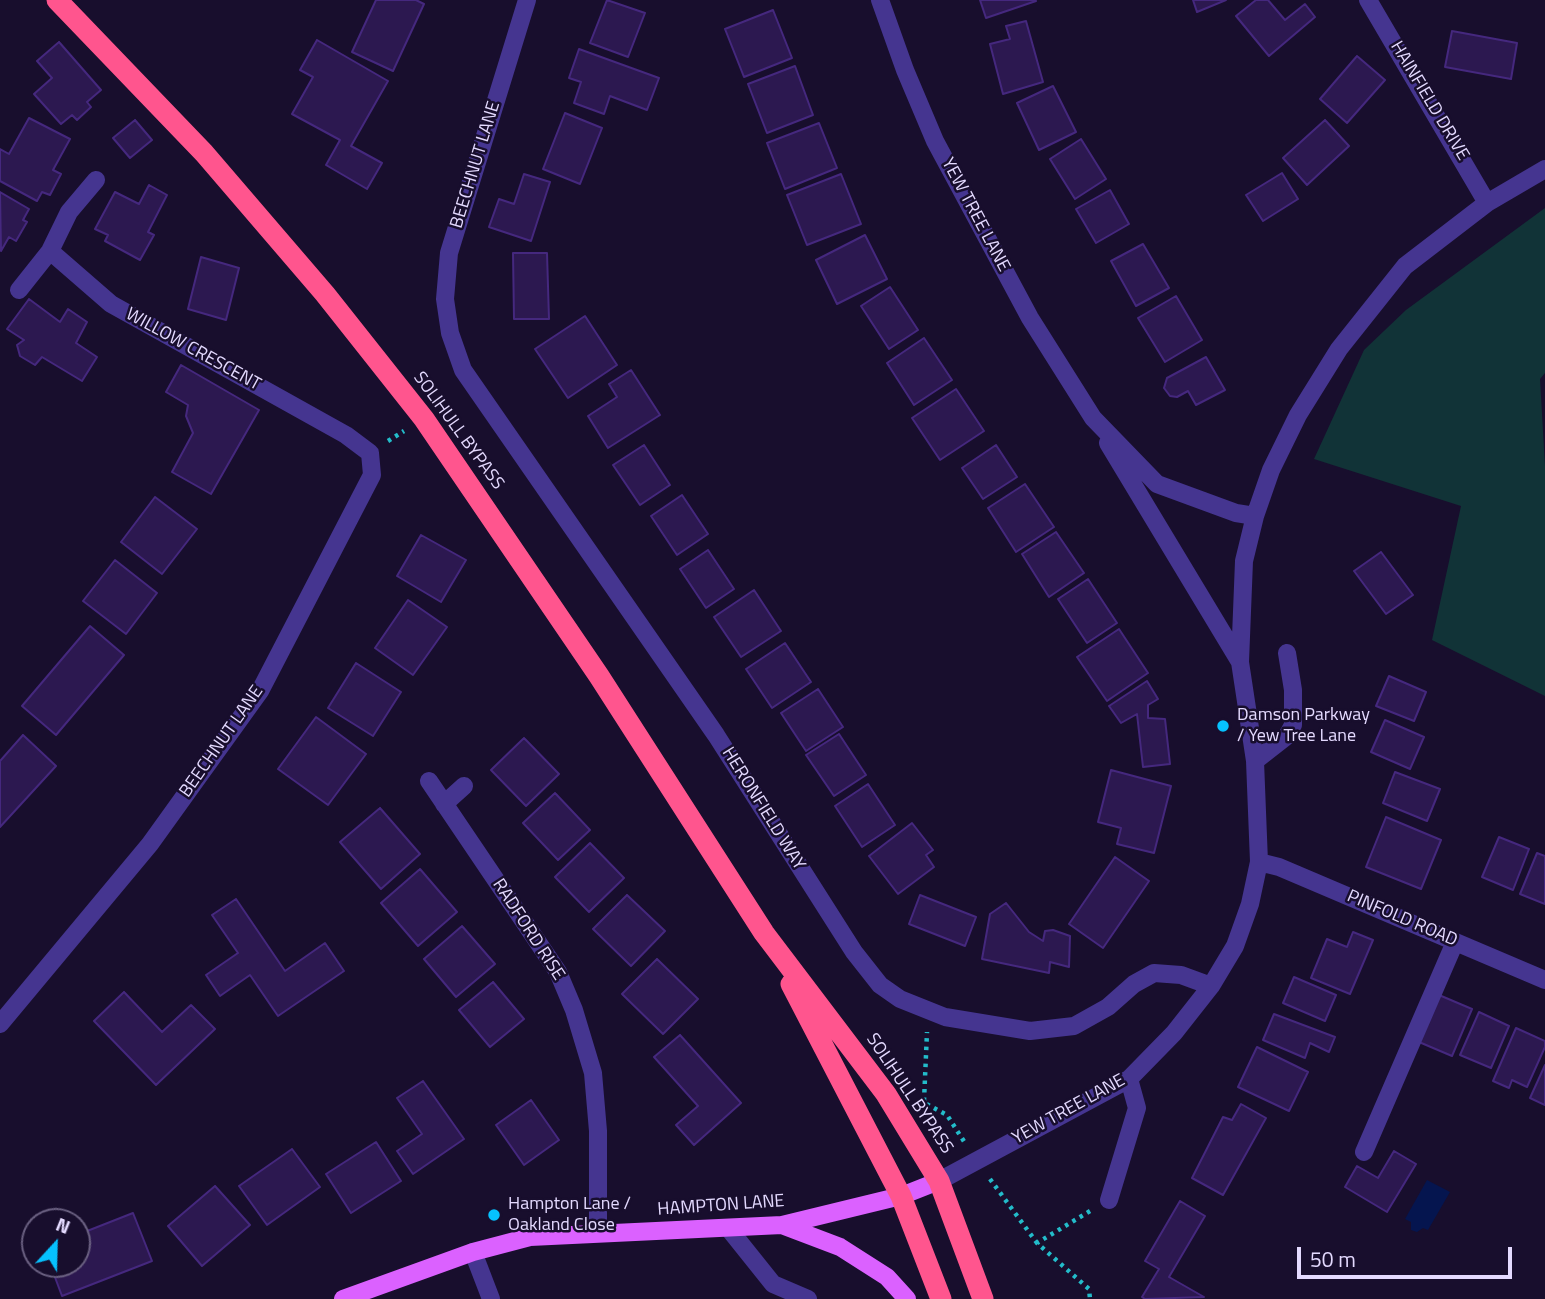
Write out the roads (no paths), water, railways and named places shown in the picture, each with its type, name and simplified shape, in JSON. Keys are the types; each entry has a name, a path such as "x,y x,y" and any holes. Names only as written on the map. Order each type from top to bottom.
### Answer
{"highway":[{"name":"SOLIHULL BYPASS","path":"57,0 204,153 325,294 424,419 599,676 764,933 886,1094 939,1181 983,1299"},
{"name":"SOLIHULL BYPASS","path":"764,933 901,1196 940,1299"}],"main road":[{"name":"HAMPTON LANE","path":"343,1299 473,1252 530,1237 782,1226 901,1196 939,1181"},
{"path":"782,1226 841,1247 887,1277 908,1299"}],"street":[{"name":"BEECHNUT LANE","path":"450,333 445,299 449,253 527,0"},
{"name":"YEW TREE LANE","path":"880,0 905,70 935,141 1030,318 1240,662"},
{"name":"HAINFIELD DRIVE","path":"1368,0 1487,203"},
{"path":"1255,516 1271,470 1298,415 1339,349 1405,265 1487,203 1545,169"},
{"path":"19,290 50,251 69,212 96,180"},
{"name":"WILLOW CRESCENT","path":"50,251 111,304 346,435"},
{"name":"HERONFIELD WAY","path":"450,333 463,370 716,735 854,952 880,985 900,999 945,1017 1030,1031 1073,1026 1108,1007 1134,984 1154,973 1181,975 1211,986"},
{"name":"YEW TREE LANE","path":"939,1181 1129,1079 1174,1033 1211,986 1235,946 1250,904 1259,862 1255,761 1240,662 1244,561 1255,516 1236,513 1157,484 1093,418"},
{"name":"BEECHNUT LANE","path":"0,1024 150,844 260,691 372,475 370,453 346,435"},
{"path":"1255,761 1287,736 1293,725 1293,690 1287,653"},
{"name":"RADFORD RISE","path":"429,781 558,972 574,1010 593,1073 598,1131 598,1233"},
{"path":"444,804 464,786"},
{"name":"PINFOLD ROAD","path":"1259,862 1279,867 1545,980"},
{"path":"1364,1152 1455,942"},
{"path":"1108,1200 1137,1108 1129,1079"},
{"path":"729,1228 773,1284 808,1299"},
{"path":"473,1252 491,1299"}],"place":[{"name":"Damson Parkway / Yew Tree Lane","path":"1223,726"},
{"name":"Hampton Lane / Oakland Close","path":"494,1215"}]}
